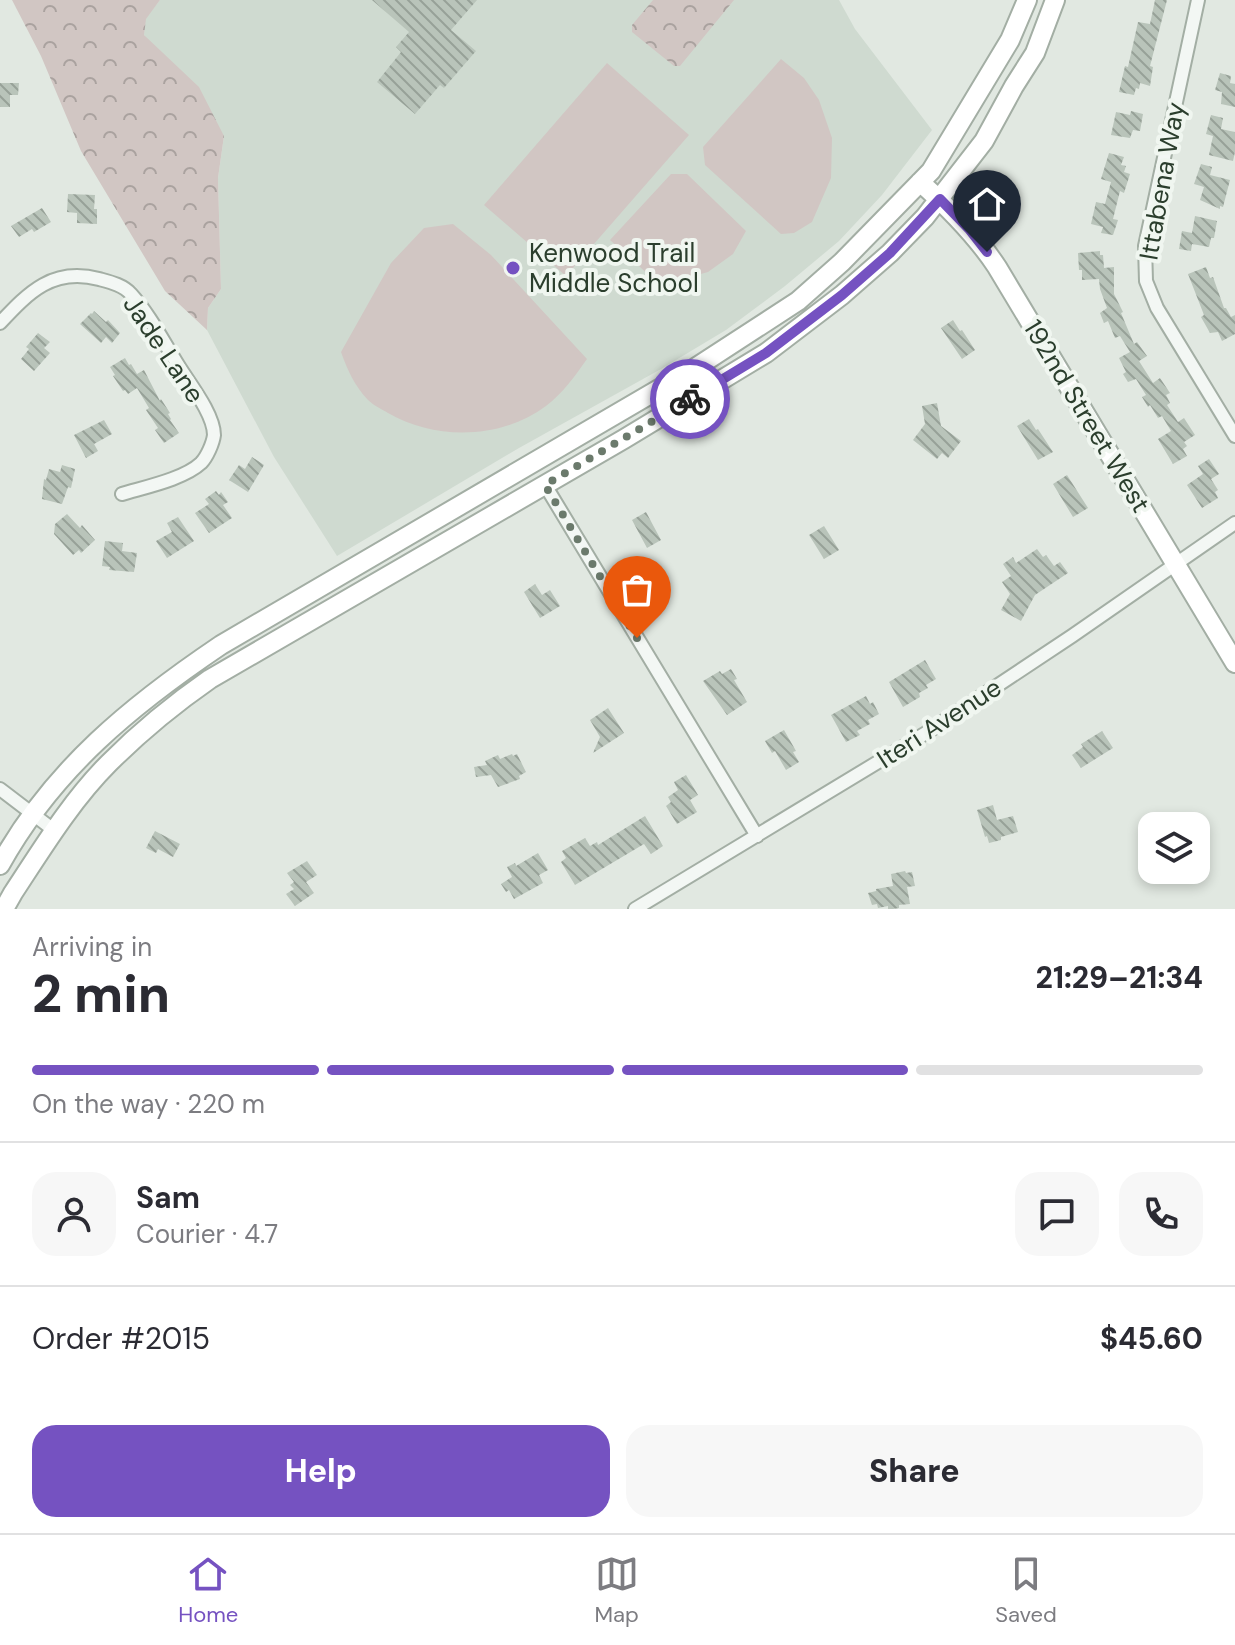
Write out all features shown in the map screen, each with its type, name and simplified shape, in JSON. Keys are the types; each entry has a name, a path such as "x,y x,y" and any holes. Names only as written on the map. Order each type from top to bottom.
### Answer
{"main road":[{"path":"0,865 44,799 97,740 170,680 221,645 695,368 798,301 842,262 931,171 1008,45 1027,0"},
{"path":"4,909 77,801 109,763 169,707 210,679 766,353 842,295 890,253 940,199 984,141 1034,54 1055,0"},
{"name":"192nd Street West","path":"920,182 975,237 997,267 1235,663"}],"street":[{"name":"Ittabena Way","path":"1198,0 1145,246 1146,281 1157,308 1235,436"},
{"name":"Jade Lane","path":"0,323 30,292 58,278 86,275 115,283 129,291 144,311 208,414 214,435 202,462 175,478 122,494"},
{"path":"545,485 757,836"},
{"name":"Iteri Avenue","path":"635,909 926,733 1235,523"},
{"path":"0,789 55,831"}],"shaded area":[{"name":"Kenwood Trail Middle School","path":"160,0 839,0 855,29 932,130 882,195 839,241 726,330 337,556 274,457 207,330 208,308 221,289 218,178 224,136 144,35 145,19"}],"green space":[{"path":"12,0 160,0 146,19 144,35 199,87 224,136 218,178 221,289 208,308 207,330 165,291 81,151 41,56"},
{"path":"653,0 734,0 680,66 674,66 632,32 632,25"},
{"path":"781,59 804,78 819,100 832,138 831,178 812,222 794,233 781,234 705,165 703,147"},
{"path":"607,63 689,135 566,276 484,205"},
{"path":"671,174 687,174 746,231 733,254 708,272 679,280 650,276 610,240"},
{"path":"453,224 491,255 587,359 546,406 510,425 489,430 447,432 407,422 388,413 363,394 341,352 391,263 424,228"}],"building":[{"path":"372,0 477,0 451,30 476,51 444,88 440,85 415,114 377,82 401,52 396,47 409,32"},
{"path":"1155,0 1167,0 1150,66 1153,67 1150,86 1140,83 1134,95 1119,92 1138,22 1150,24"},
{"path":"1220,73 1231,76 1230,83 1235,84 1235,107 1221,104 1222,92 1215,90"},
{"path":"0,83 19,83 18,95 10,95 10,107 0,107"},
{"path":"1131,111 1143,114 1140,131 1133,130 1130,138 1111,135 1116,112 1130,115"},
{"path":"1211,115 1223,118 1221,129 1235,132 1233,161 1209,155 1213,136 1206,134"},
{"path":"1109,153 1124,157 1121,165 1126,166 1124,172 1130,174 1124,193 1120,191 1113,219 1118,220 1113,235 1101,233 1103,227 1091,224 1096,202 1105,204 1111,182 1101,179"},
{"path":"1201,164 1212,167 1210,175 1230,180 1220,209 1200,200 1204,187 1194,184"},
{"path":"68,194 95,195 97,224 77,223 77,213 67,212"},
{"path":"42,208 51,222 19,237 11,226"},
{"path":"1195,216 1217,221 1214,238 1211,238 1209,247 1192,244 1191,251 1179,249 1182,231 1192,233"},
{"path":"1100,251 1104,268 1114,267 1114,294 1134,344 1137,342 1147,356 1139,361 1153,383 1160,378 1170,393 1166,395 1170,403 1167,405 1178,422 1184,418 1195,435 1184,442 1187,446 1183,449 1187,456 1173,464 1158,439 1171,431 1162,416 1158,418 1150,405 1148,407 1142,397 1146,395 1136,379 1128,382 1123,374 1126,372 1119,358 1130,352 1120,336 1115,338 1108,321 1104,323 1100,313 1107,308 1099,279 1082,280 1078,253"},
{"path":"1206,267 1224,308 1231,317 1235,315 1235,334 1222,341 1218,332 1210,333 1201,317 1204,315 1188,274"},
{"path":"94,311 120,333 112,343 106,337 101,343 80,324"},
{"path":"953,320 975,350 962,359 941,328"},
{"path":"38,333 50,342 44,348 50,353 34,371 21,359"},
{"path":"125,358 137,374 144,370 170,413 170,420 179,433 164,443 137,388 128,394 113,376 110,367"},
{"path":"937,403 941,426 961,441 948,458 942,453 937,459 913,440 925,424 922,406"},
{"path":"1029,419 1053,452 1038,460 1017,426"},
{"path":"104,420 112,434 94,444 98,451 86,458 74,435"},
{"path":"252,457 264,465 248,492 229,480 239,465 245,469"},
{"path":"1209,459 1219,474 1211,479 1218,490 1215,492 1218,498 1202,508 1187,485 1203,474 1198,466"},
{"path":"62,465 75,469 71,488 68,487 62,504 42,499 44,479 49,469 60,472"},
{"path":"1067,475 1088,508 1073,517 1053,484"},
{"path":"216,491 219,495 221,492 228,502 223,505 232,518 209,533 195,513 209,504 205,499"},
{"path":"646,512 661,540 647,548 632,520"},
{"path":"67,514 95,540 81,553 79,550 73,555 54,534 55,524"},
{"path":"178,517 194,541 167,558 156,541 172,532 167,523"},
{"path":"824,526 839,550 824,559 809,535"},
{"path":"105,541 123,543 122,551 137,553 134,572 109,570 110,567 102,566"},
{"path":"1037,549 1054,566 1060,562 1068,573 1035,595 1021,621 1001,610 1010,594 1002,582 1011,576 1003,564 1013,557 1016,563"},
{"path":"535,584 542,595 550,590 560,606 540,618 524,592"},
{"path":"925,660 936,679 926,685 928,688 919,693 920,697 903,707 889,682"},
{"path":"731,669 747,702 727,715 703,681 720,671 722,674"},
{"path":"866,696 879,714 868,720 870,724 857,731 860,735 846,742 831,715"},
{"path":"608,708 624,733 593,753 600,737 590,720"},
{"path":"784,730 799,762 786,770 765,741"},
{"path":"1102,731 1113,748 1081,768 1072,755 1083,747 1081,744"},
{"path":"517,754 526,772 519,776 520,779 498,787 491,775 476,777 474,767 487,765 485,761 498,755 500,759"},
{"path":"686,775 698,795 690,800 697,812 677,824 666,806 671,802 668,797 678,790 674,782"},
{"path":"993,805 997,820 1013,816 1018,832 989,843 977,810"},
{"path":"645,816 663,846 651,854 644,844 575,885 561,862 566,858 562,851 585,838 590,846 597,842 598,845"},
{"path":"155,831 180,844 173,857 158,849 156,853 146,848"},
{"path":"538,853 548,870 539,875 543,883 514,899 501,884 512,877 507,867 515,863 516,866"},
{"path":"307,861 317,875 306,882 314,893 295,906 286,894 294,889 290,885 294,882 287,873"},
{"path":"912,872 915,886 907,887 910,904 893,909 872,905 868,893 893,886 891,874"}],"way so far":[{"path":"637,638 545,485 690,399"}],"place":[{"name":"Kenwood Trail Middle School","path":"513,268"}],"route":[{"path":"690,399 766,353 842,295 890,253 940,199 987,252"}]}
